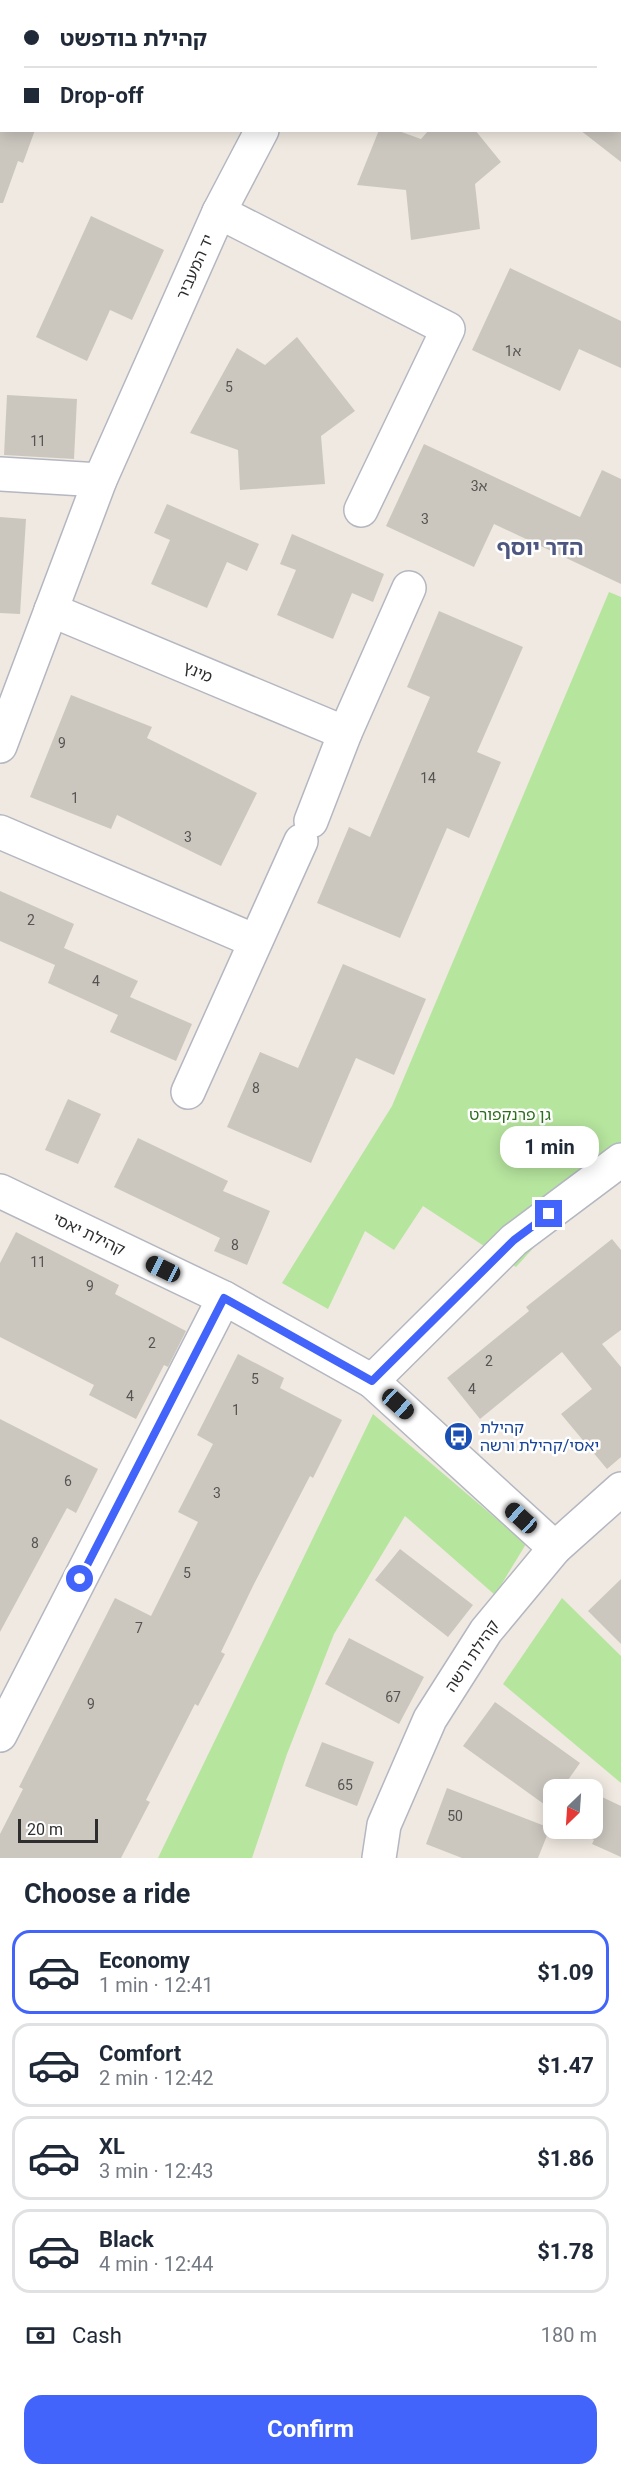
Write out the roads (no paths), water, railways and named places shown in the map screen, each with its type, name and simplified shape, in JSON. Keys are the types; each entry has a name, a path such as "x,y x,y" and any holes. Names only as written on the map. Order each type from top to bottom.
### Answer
{"street":[{"path":"219,212 261,132"},
{"name":"יד המעביר","path":"0,746 100,480 219,212 448,329 361,510"},
{"path":"0,474 100,480"},
{"path":"188,1092 306,831 345,733 409,588"},
{"name":"מינץ","path":"51,610 345,733"},
{"path":"0,832 255,941"},
{"path":"372,1381 514,1240 621,1160"},
{"name":"קהילת יאסי","path":"0,1191 224,1298 372,1381 555,1548"},
{"path":"0,1736 224,1298"},
{"name":"קהילת ורשה","path":"379,1858 384,1826 430,1719 486,1631 555,1548 621,1489"}],"place":[{"name":"קהילת יאסי/קהילת ורשה","path":"459,1436"}],"district":[{"name":"הדר יוסף","path":"540,547"}],"park label":[{"name":"גן פרנקפורט","path":"510,1114"}]}
